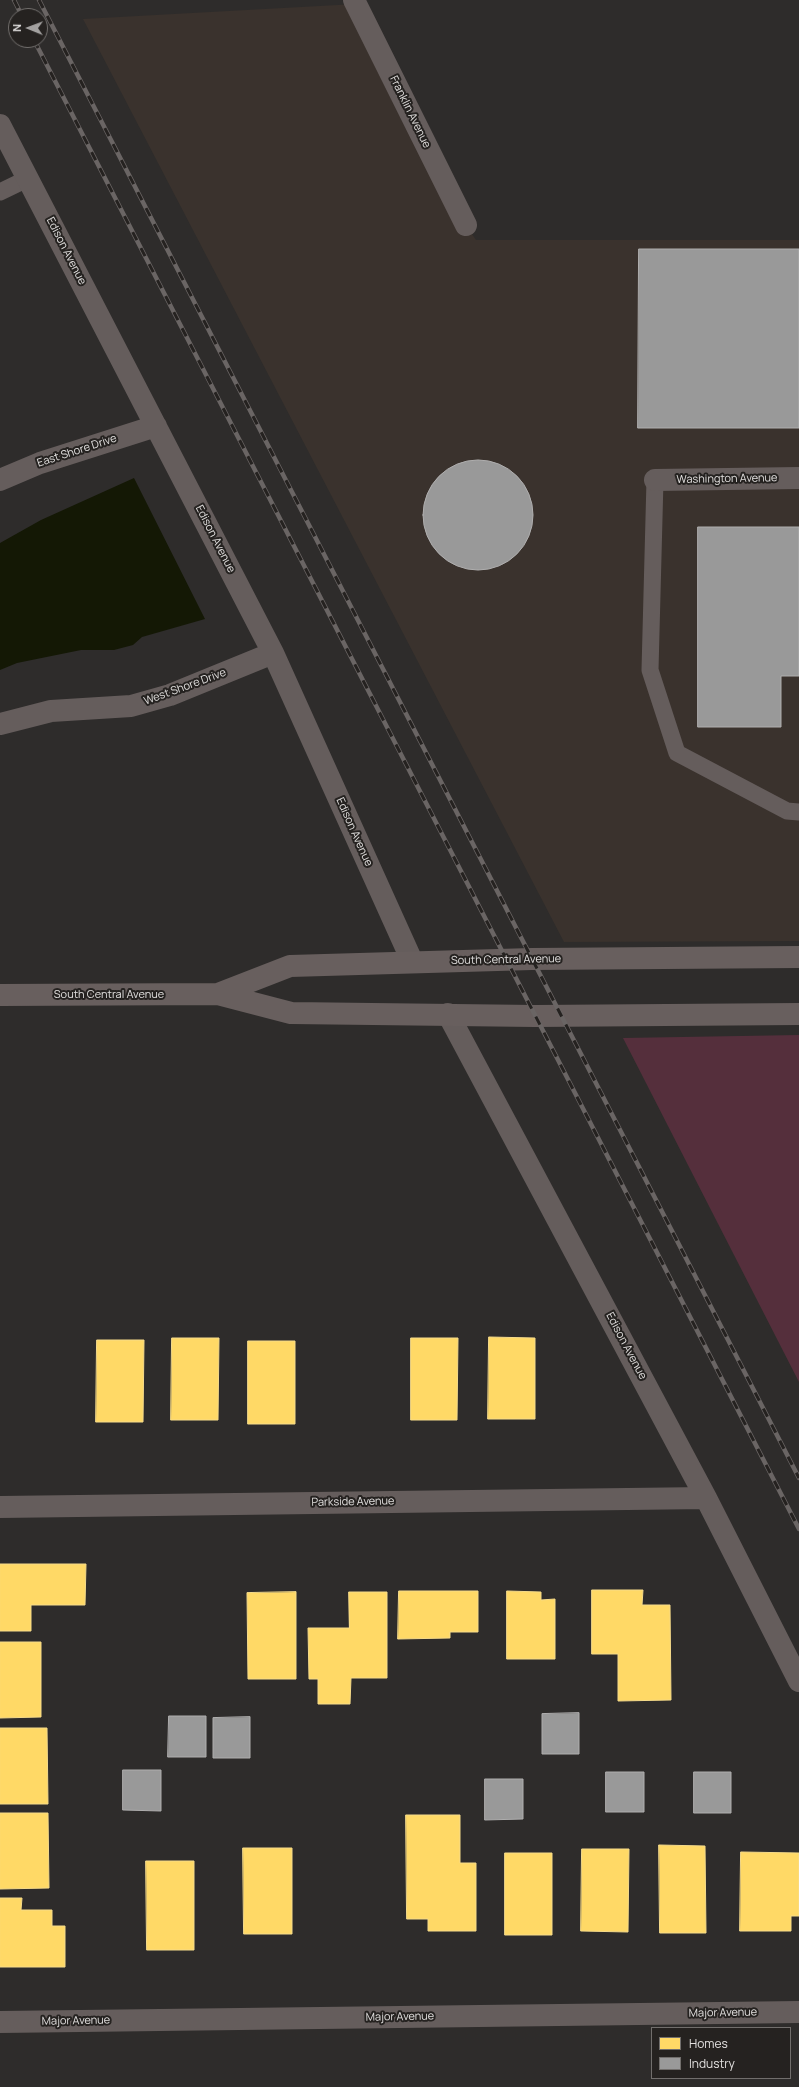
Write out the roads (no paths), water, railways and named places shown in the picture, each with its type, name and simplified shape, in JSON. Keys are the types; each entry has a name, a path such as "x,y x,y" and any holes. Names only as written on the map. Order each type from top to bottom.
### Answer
{"street":[{"name":"Franklin Avenue","path":"354,0 466,225"},
{"name":"Edison Avenue","path":"0,125 29,178 273,653 412,961"},
{"name":"East Shore Drive","path":"0,480 40,463 156,426"},
{"name":"Washington Avenue","path":"655,480 799,478"},
{"name":"West Shore Drive","path":"0,724 51,711 131,706 170,695 273,653"},
{"name":"South Central Avenue","path":"218,994 290,966 412,961 799,957"},
{"name":"South Central Avenue","path":"0,995 218,994 291,1013 541,1016 799,1014"},
{"name":"Edison Avenue","path":"448,1014 706,1498 799,1681"},
{"name":"Parkside Avenue","path":"0,1507 706,1498"},
{"name":"Major Avenue","path":"0,2022 799,2012"}],"lane":[{"path":"0,192 29,178"},
{"path":"655,480 650,670 677,753 787,811 799,812"}],"railway":[{"path":"14,0 18,8"},
{"path":"39,0 799,1478"},
{"path":"38,48 799,1529"}]}
